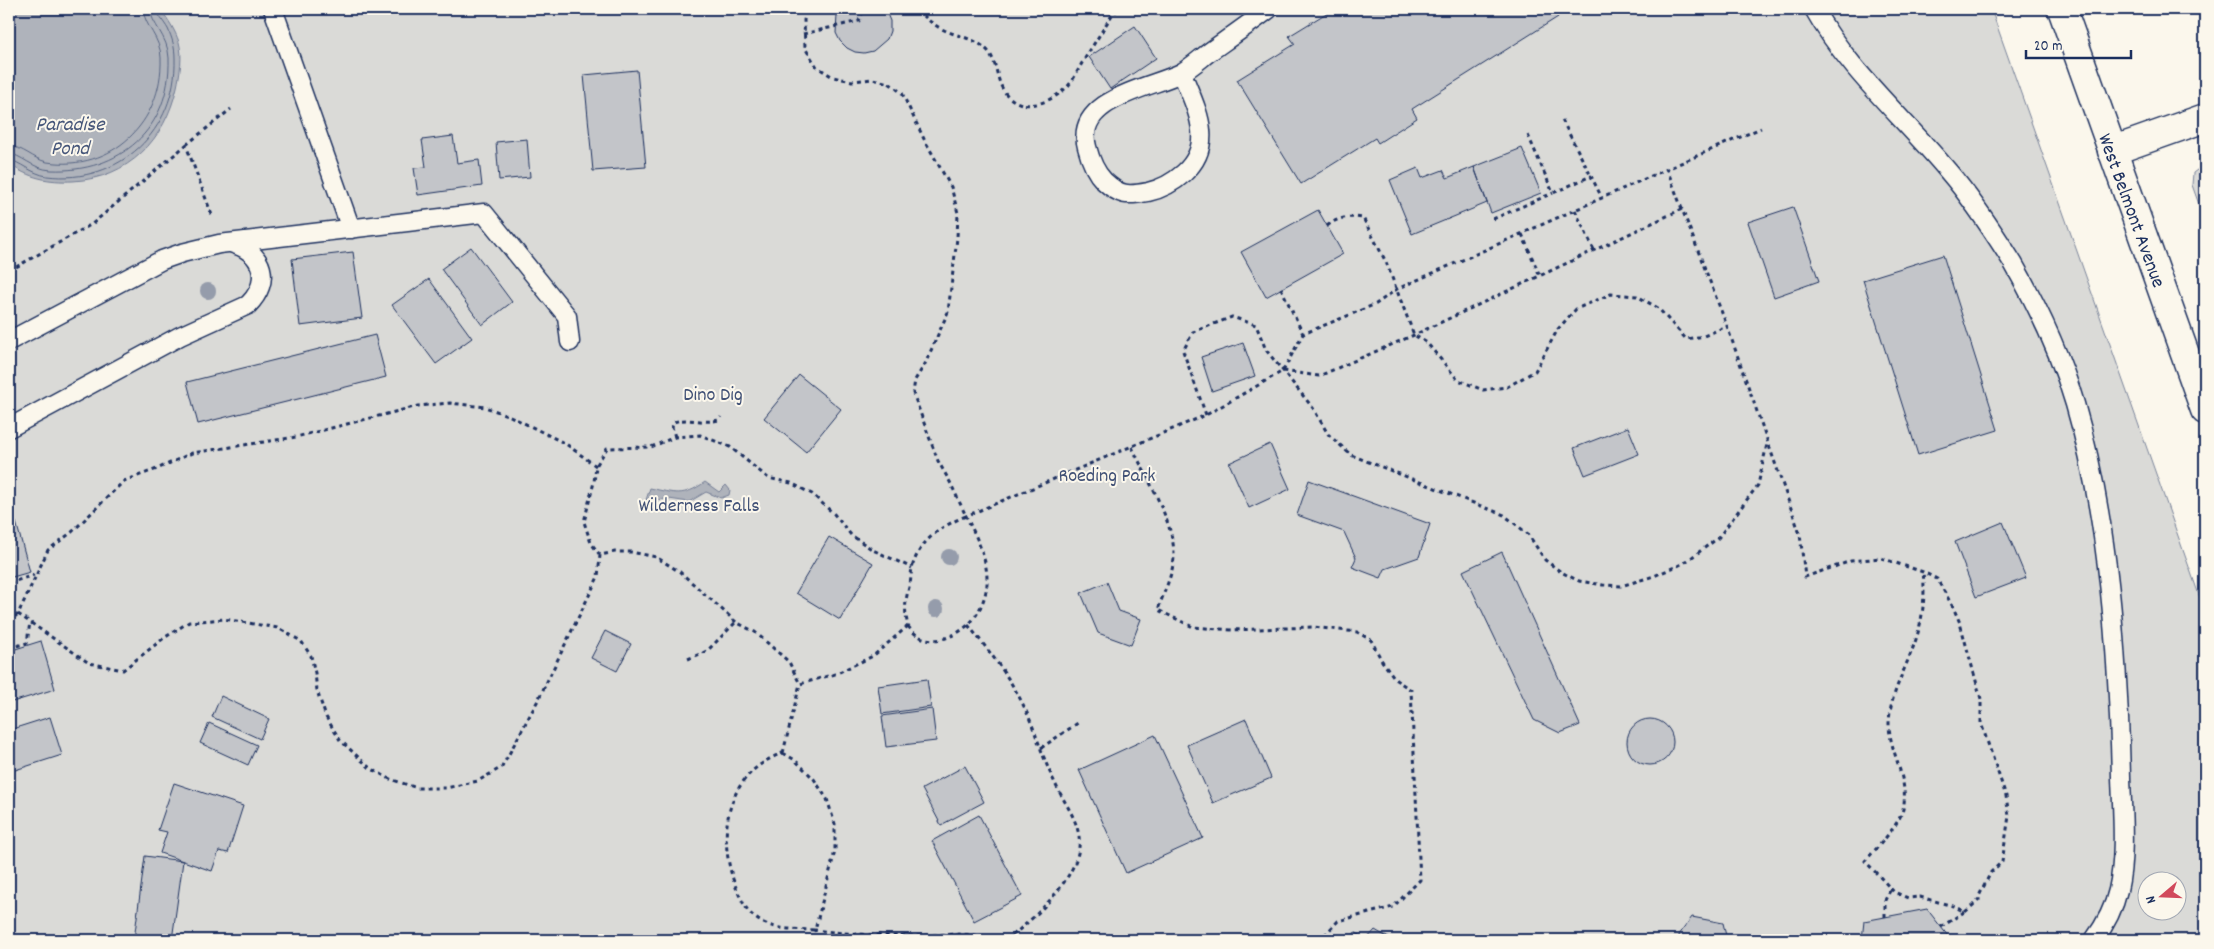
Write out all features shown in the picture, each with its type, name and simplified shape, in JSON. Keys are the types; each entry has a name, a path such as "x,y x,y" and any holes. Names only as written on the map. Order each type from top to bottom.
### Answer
{"main road":[{"name":"West Belmont Avenue","path":"2062,9 2205,410"},
{"path":"2112,151 2205,118"}],"lane":[{"path":"273,9 351,229"},
{"path":"1182,73 1202,128 1201,147 1194,165 1176,180 1154,190 1132,195 1116,192 1100,177 1090,157 1085,138 1089,121 1096,111 1123,95 1182,73 1270,9"},
{"path":"1814,9 1825,29 1847,59 1948,170 1982,214 2014,266 2058,354 2075,404 2090,464 2107,574 2119,698 2122,849 2119,889 2105,926 2094,940"},
{"path":"9,341 134,273 182,253 231,243 484,214 567,316 570,342"},
{"path":"9,428 180,336 248,305 256,297 261,286 263,273 259,262 252,254 243,246 231,243"}],"path":[{"path":"807,9 803,34 805,48 823,72 833,77 852,81 873,79 890,83 902,93 924,139 951,187 958,213 948,312 925,364 915,380 913,394 938,461 950,482 966,516 984,552 987,587 980,609 968,625 939,641 928,640 918,636 908,626 905,604 912,568 921,546 942,526 966,516 1132,447 1206,415 1283,371 1303,334 1376,304 1397,289 1761,128"},
{"path":"803,34 859,21 864,9"},
{"path":"918,9 926,19 944,30 966,37 988,51 995,64 996,75 1001,88 1009,98 1033,105 1048,101 1068,85 1112,14 1118,9"},
{"path":"9,271 92,224 231,109"},
{"path":"1562,120 1602,198"},
{"path":"1528,135 1553,193"},
{"path":"186,145 215,222"},
{"path":"1667,169 1727,326 1800,534 1805,577 1851,561 1881,558 1923,572 1937,579 1960,623 1980,699 1981,722 2006,796 2009,816 2002,862 1991,872 1979,900 1965,912 1941,927"},
{"path":"1493,219 1591,176"},
{"path":"1283,371 1318,376 1414,335 1682,209"},
{"path":"1575,210 1594,250"},
{"path":"1327,226 1333,220 1352,217 1363,218 1386,262 1414,335 1427,343 1458,380 1483,390 1507,387 1535,371 1558,329 1576,309 1611,294 1637,296 1658,308 1686,340 1704,336 1727,326"},
{"path":"1522,234 1540,276"},
{"path":"1281,288 1303,334"},
{"path":"1206,415 1183,351 1193,332 1232,317 1256,325 1266,350 1313,408 1328,434 1351,455 1504,515 1528,534 1545,560 1560,572 1579,581 1621,586 1654,576 1684,563 1718,538 1758,485 1768,442"},
{"path":"9,622 18,614 35,574 48,550 72,532 124,481 192,453 296,437 418,406 450,403 485,407 536,428 566,444 596,466"},
{"path":"675,436 672,428 674,422 682,420 708,423 720,420 722,417"},
{"path":"18,614 89,663 123,670 164,638 189,622 224,619 278,628 301,641 311,656 317,691 326,717 340,740 370,768 390,779 417,788 446,788 478,781 502,767 537,702 598,577 600,555 591,543 584,522 596,466 608,448 651,447 675,436 700,434 730,447 768,478 792,483 812,494 834,514 851,535 872,550 912,568"},
{"path":"1132,447 1163,513 1172,539 1174,556 1158,610 1193,626 1232,630 1313,627 1338,628 1357,632 1371,640 1382,661 1396,680 1411,690 1420,880 1393,907 1338,921 1320,940"},
{"path":"600,555 631,552 656,558 680,572 736,622 755,632 790,662 800,684 783,753"},
{"path":"1923,572 1922,614 1913,648 1894,691 1889,723 1895,755 1903,782 1903,810 1884,840 1865,861 1891,889 1908,898 1920,897 1953,906 1965,912"},
{"path":"9,583 35,574"},
{"path":"9,648 27,642 30,622"},
{"path":"688,659 707,651 736,622"},
{"path":"968,625 986,647 1027,712 1053,780 1077,824 1079,847 1071,873 1042,910 1006,940"},
{"path":"800,684 834,674 873,656 908,626"},
{"path":"1041,748 1078,723"},
{"path":"783,753 795,760 814,779 827,799 835,824 836,852 814,930 816,940"},
{"path":"783,753 767,759 752,770 734,795 727,819 725,838 729,865 737,892 752,916 774,928 848,934 948,933 985,936 997,940"},
{"path":"1885,917 1885,900 1891,889"}],"green space":[{"name":"Roeding Park","path":"9,9 1991,9 2205,612 2205,940 9,940"},
{"path":"2205,164 2205,221 2192,185 2193,173"}],"water":[{"name":"Paradise Pond","path":"9,9 160,9 171,25 179,42 181,53 180,70 177,87 164,124 142,153 127,164 111,172 93,178 73,181 55,181 31,176 9,164"},
{"path":"705,482 719,492 726,485 730,490 729,495 721,498 706,492 689,502 669,499 646,500 650,488 678,493 690,490"}],"building":[{"path":"840,9 885,9 890,21 890,31 887,39 873,51 855,52 847,48 840,41 836,33 837,15"},
{"path":"1333,9 1350,9 1352,11 1356,9 1553,9 1558,17 1412,109 1417,118 1378,143 1375,138 1301,184 1237,80 1295,44 1289,36"},
{"path":"1135,26 1156,58 1110,89 1089,57"},
{"path":"637,70 646,167 593,171 584,75"},
{"path":"453,136 457,163 479,160 482,186 418,195 414,168 426,167 422,140"},
{"path":"527,139 530,177 499,180 496,142"},
{"path":"1522,148 1541,193 1491,213 1474,167"},
{"path":"1474,167 1487,203 1412,234 1390,180 1418,168 1422,178 1443,170 1447,178"},
{"path":"1793,207 1819,281 1774,297 1748,222"},
{"path":"1318,210 1343,254 1266,297 1241,252"},
{"path":"471,247 512,302 482,325 441,269"},
{"path":"353,252 362,318 300,326 292,259"},
{"path":"1943,255 1998,430 1918,455 1863,280"},
{"path":"429,279 472,338 436,364 392,305"},
{"path":"375,335 386,377 198,424 187,382"},
{"path":"1243,343 1255,376 1212,391 1201,357"},
{"path":"799,375 841,409 806,452 764,418"},
{"path":"1628,427 1639,454 1585,475 1574,448"},
{"path":"1270,444 1290,489 1249,508 1229,463"},
{"path":"1309,480 1430,524 1419,557 1385,569 1381,578 1352,567 1356,558 1344,532 1297,515"},
{"path":"16,522 30,572 9,578 9,524"},
{"path":"2003,522 2026,578 1976,597 1955,542"},
{"path":"829,537 873,563 840,620 796,593"},
{"path":"1502,552 1580,725 1560,733 1534,720 1463,571"},
{"path":"1107,582 1119,611 1141,619 1131,645 1098,633 1081,593"},
{"path":"605,631 631,644 617,671 591,658"},
{"path":"41,641 55,689 9,703 9,651"},
{"path":"927,679 931,707 882,714 878,686"},
{"path":"221,696 269,719 260,739 212,717"},
{"path":"932,709 936,741 886,747 882,716"},
{"path":"50,717 62,755 9,772 9,730"},
{"path":"1246,719 1271,778 1213,803 1187,745"},
{"path":"1650,719 1663,723 1669,729 1673,742 1669,755 1663,761 1650,765 1637,761 1631,755 1627,742 1631,729 1637,723"},
{"path":"209,723 257,745 248,765 200,743"},
{"path":"1155,735 1203,838 1126,873 1079,770"},
{"path":"965,766 984,802 941,825 922,789"},
{"path":"174,783 243,806 228,853 219,851 212,871 160,853 167,832 158,830"},
{"path":"979,815 1022,896 974,921 932,841"},
{"path":"145,856 183,861 172,940 134,940"},
{"path":"1927,909 1948,936 1935,940 1862,940 1864,921"},
{"path":"1692,917 1723,923 1727,940 1680,940 1679,935"},
{"path":"1375,930 1392,940 1366,940"},
{"path":"1355,932 1366,940 1350,940"}],"park label":[{"name":"Dino Dig","path":"713,393"},
{"name":"Wilderness Falls","path":"699,504"}]}
